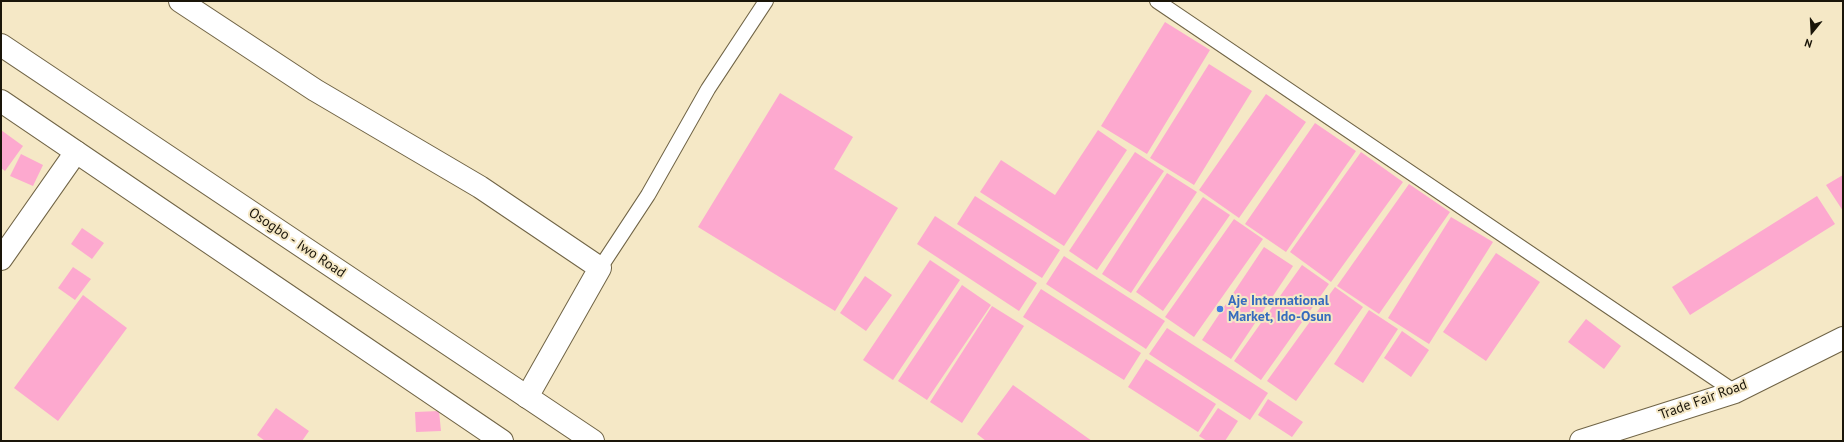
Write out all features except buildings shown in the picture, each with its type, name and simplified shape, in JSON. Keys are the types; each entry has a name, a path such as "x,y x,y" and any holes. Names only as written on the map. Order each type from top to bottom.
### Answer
{"main road":[{"path":"180,1 315,90 480,187 600,268 527,397"},
{"name":"Osogbo - Iwo Road","path":"1,45 593,441"},
{"path":"1,101 493,439"},
{"path":"1,259 76,152"},
{"name":"Trade Fair Road","path":"1581,441 1735,392 1843,338"}],"lane":[{"path":"600,268 648,195 708,89 766,1"},
{"path":"1157,1 1735,392"}],"place":[{"name":"Aje International Market, Ido-Osun","path":"1220,309"}]}
